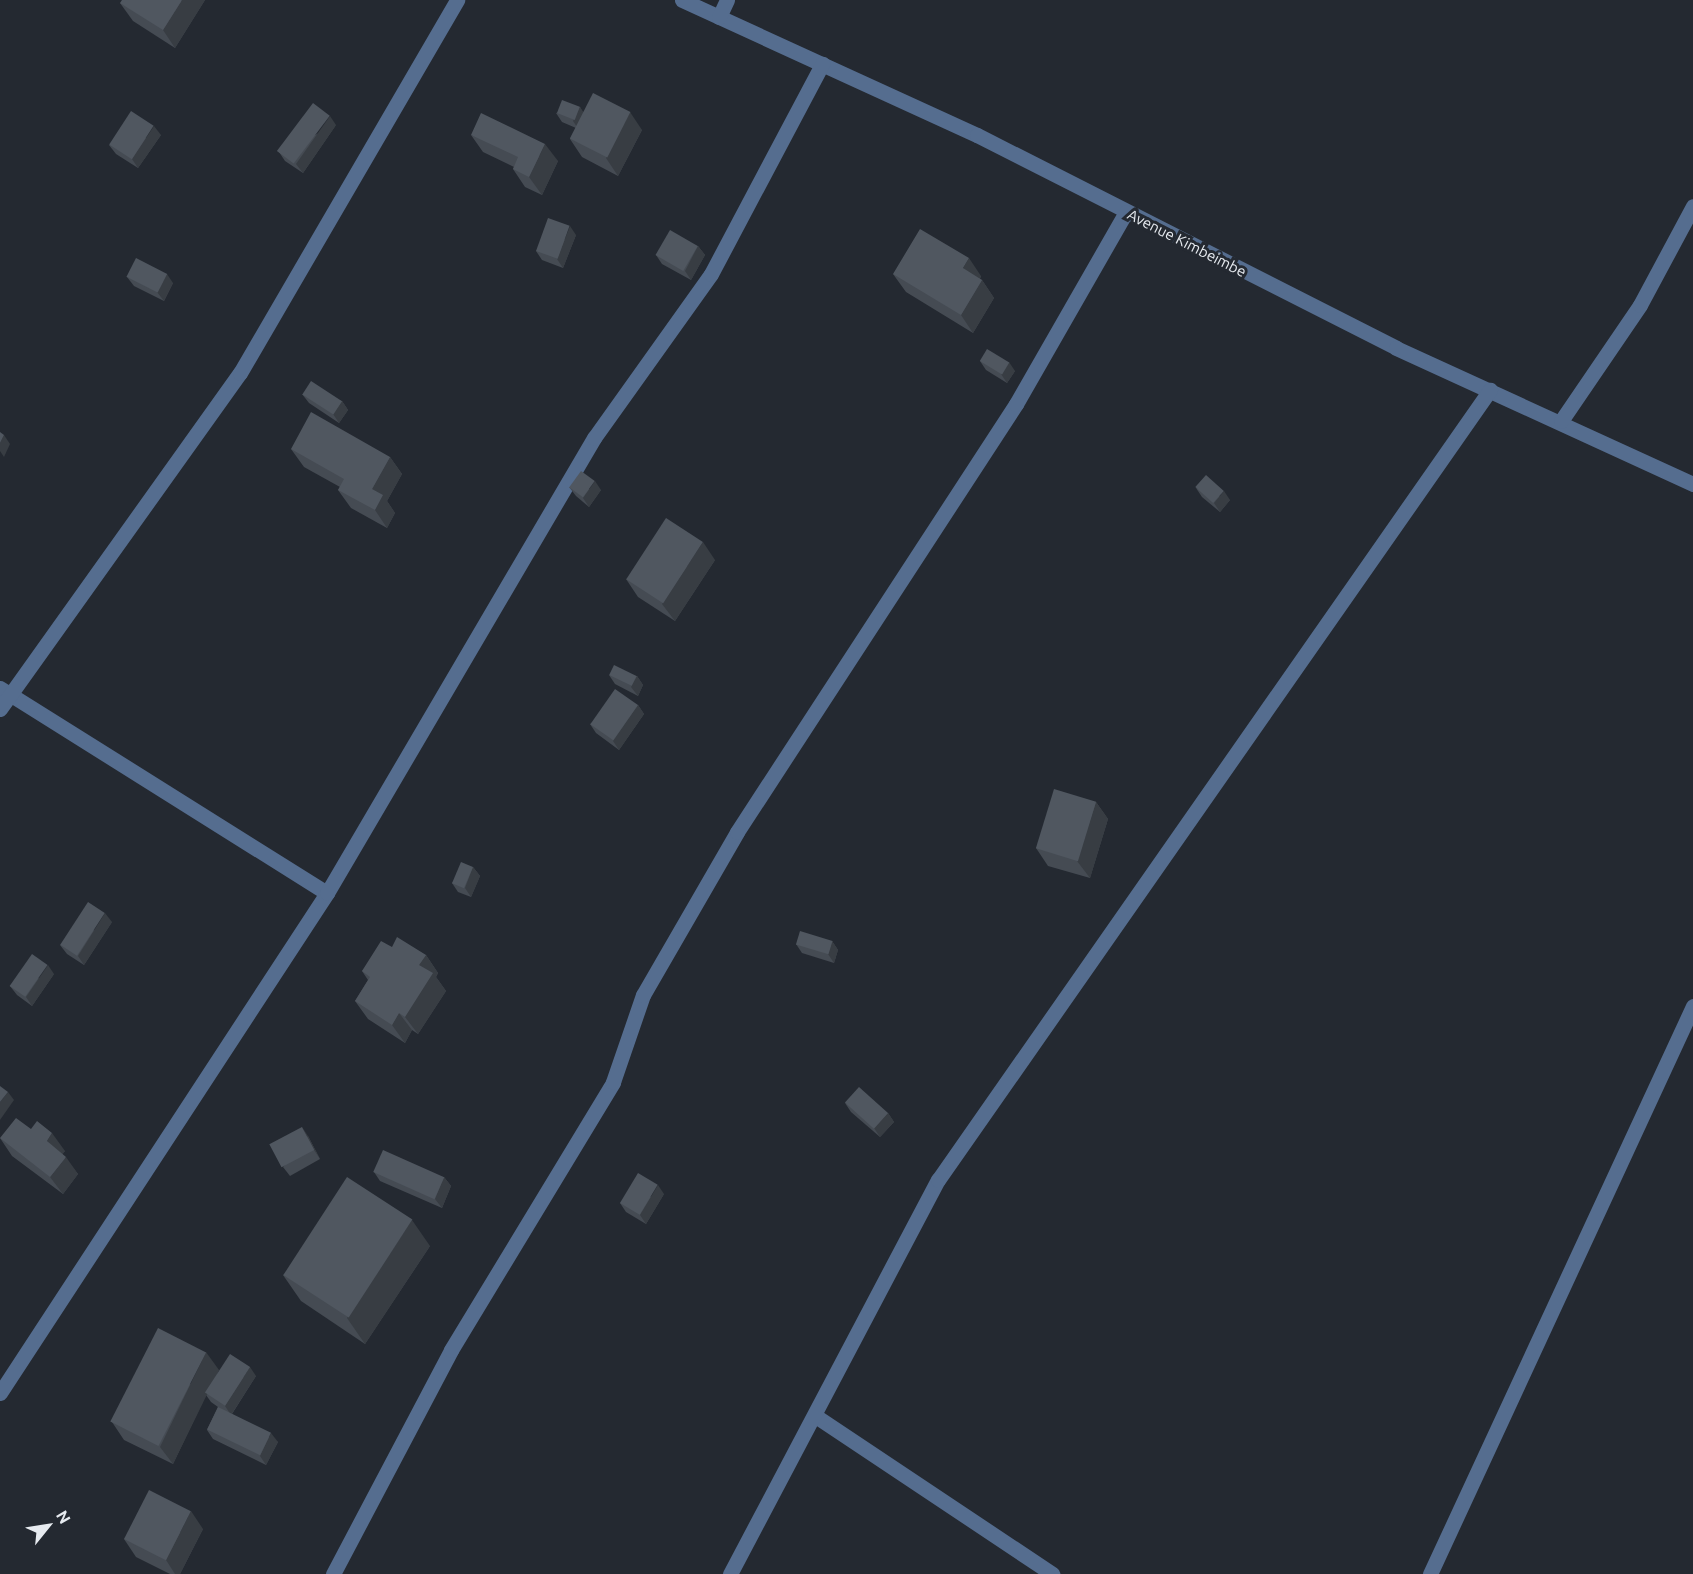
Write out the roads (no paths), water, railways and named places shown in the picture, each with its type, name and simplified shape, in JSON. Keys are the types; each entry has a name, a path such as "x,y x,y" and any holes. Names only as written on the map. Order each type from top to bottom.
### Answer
{"street":[{"path":"0,709 4,691 101,574 240,373 457,0"},
{"name":"Avenue Kimbeimbe","path":"682,0 822,64 1490,390 1693,484"},
{"path":"719,17 727,0"},
{"path":"0,1394 327,893 594,438 711,274 822,64"},
{"path":"1561,421 1640,305 1693,206"},
{"path":"333,1574 452,1350 613,1082 643,994 737,832 1009,414 1126,212"},
{"path":"730,1574 817,1417 938,1180 1490,390"},
{"path":"4,691 327,893"},
{"path":"1430,1574 1693,1006"},
{"path":"817,1417 1052,1574"}]}
